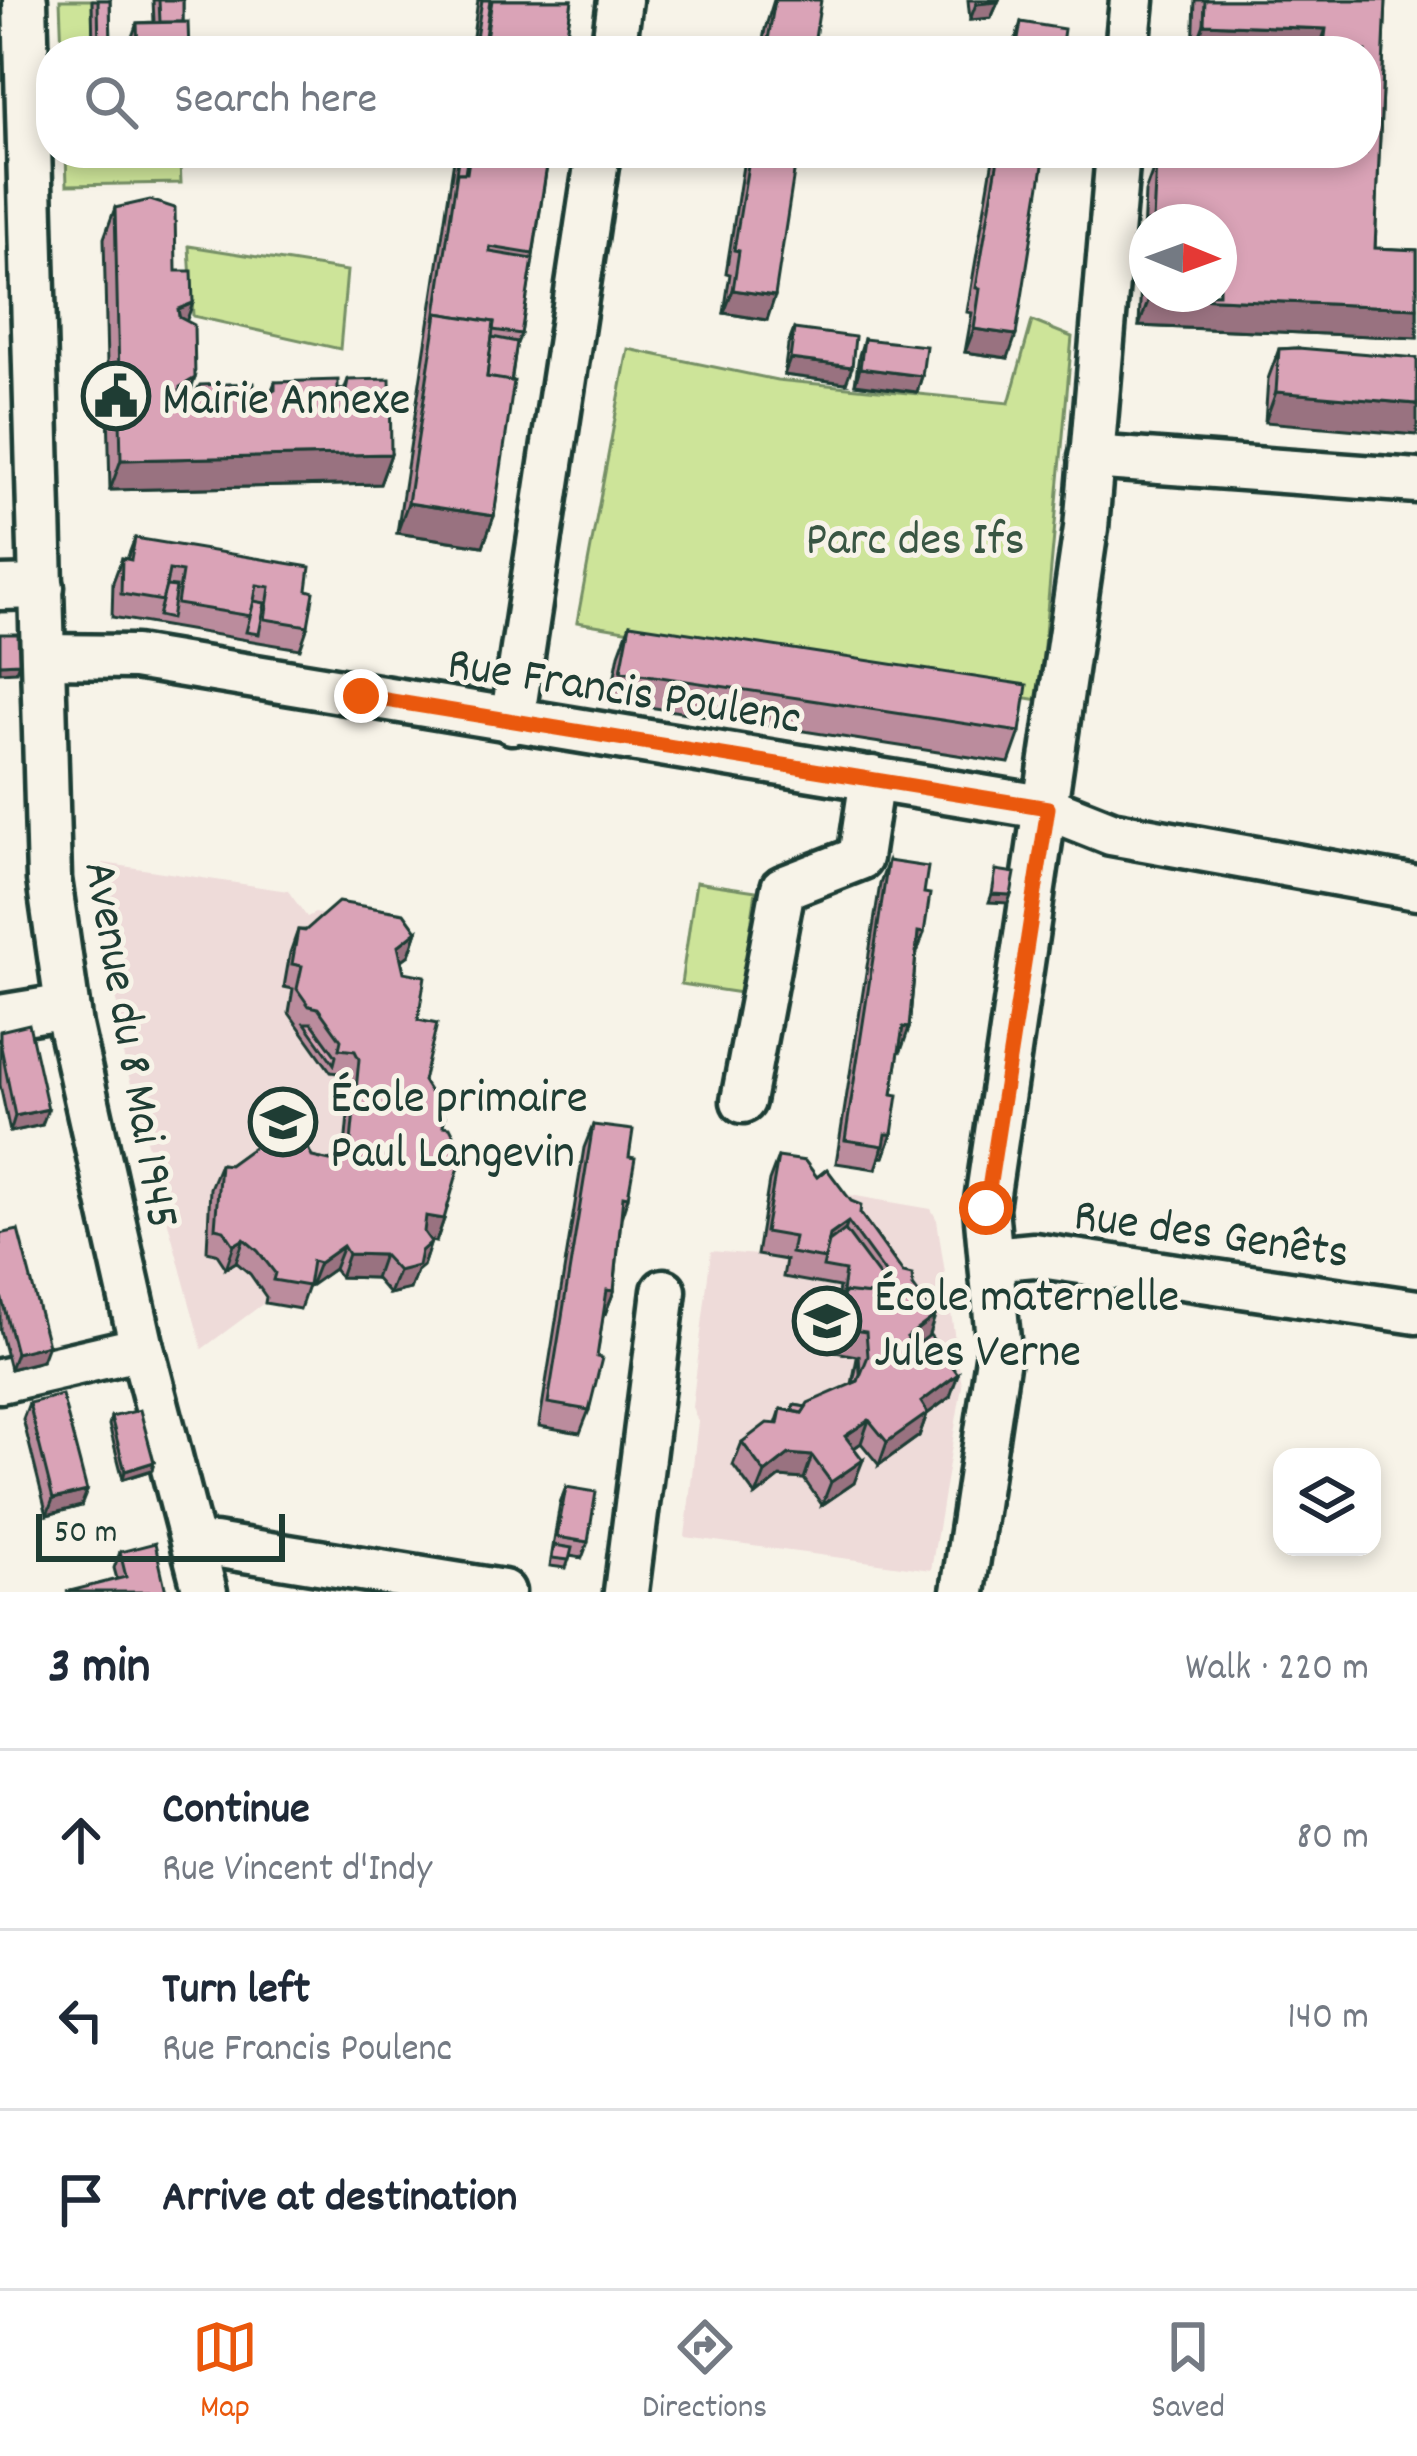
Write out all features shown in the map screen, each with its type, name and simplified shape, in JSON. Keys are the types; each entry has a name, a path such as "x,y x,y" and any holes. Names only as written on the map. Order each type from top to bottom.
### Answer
{"street":[{"name":"Avenue du 8 Mai 1945","path":"25,0 14,117 21,588 44,656 50,879 67,1006 142,1348 200,1572"},
{"path":"615,36 620,0"},
{"path":"1128,36 1132,0"},
{"path":"512,722 596,168"},
{"path":"963,1592 1000,1351 986,1208 1048,808 1091,457 1117,168"},
{"path":"1091,457 1417,481"},
{"name":"Rue Francis Poulenc","path":"44,656 135,657 872,778 1048,808 1111,833 1417,888"},
{"path":"743,1100 783,888 860,858 872,778"},
{"path":"0,1017 67,1006"},
{"name":"Rue des Genêts","path":"991,1259 1034,1255 1417,1312"},
{"path":"626,1592 664,1292"},
{"path":"0,1381 142,1348"},
{"path":"200,1572 214,1545 503,1592"}],"shaded area":[{"name":"École primaire Paul Langevin","path":"103,863 288,891 307,917 315,913 363,924 409,955 390,969 409,1043 429,1047 425,1078 419,1077 455,1176 436,1242 419,1240 416,1256 423,1266 413,1274 410,1289 389,1294 375,1278 340,1277 334,1269 304,1285 300,1309 264,1303 202,1349 121,1047"},
{"name":"École maternelle Jules Verne","path":"769,1181 931,1209 937,1220 962,1386 931,1570 685,1537 698,1421 692,1407 711,1251 757,1255"}],"green space":[{"path":"60,0 92,0 93,36 61,36"},
{"path":"66,168 180,168 181,183 67,185"},
{"path":"189,246 347,271 340,349 193,316"},
{"name":"Parc des Ifs","path":"1032,321 1072,337 1039,700 577,622 628,349 777,380 1009,403"},
{"path":"696,882 756,891 741,993 681,984"}],"building":[{"path":"98,0 110,0 111,36 99,36"},
{"path":"159,0 183,0 183,22 160,22"},
{"path":"482,0 490,0 485,36 476,36"},
{"path":"492,0 572,0 566,36 486,36"},
{"path":"775,0 821,0 815,36 769,36"},
{"path":"1205,0 1386,0 1381,113 1381,36 1325,36 1326,29 1204,24"},
{"path":"188,22 188,36 137,36 137,23"},
{"path":"1021,22 1064,29 1063,36 1019,36"},
{"path":"468,168 547,168 533,254 490,247 490,252 533,259 521,334 493,330 494,322 437,313 435,320 457,173 467,173"},
{"path":"748,168 795,168 775,296 733,290 739,251 734,250"},
{"path":"996,168 1043,168 1016,335 974,329 980,289 976,288"},
{"path":"1156,168 1379,168 1375,248 1417,250 1417,308 1237,300 1237,204 1154,204"},
{"path":"150,200 175,208 176,271 192,271 193,303 178,309 179,317 194,325 195,378 180,387 180,393 185,389 190,395 185,399 192,399 200,385 254,383 254,392 263,391 263,397 275,390 275,382 338,380 338,391 345,390 345,395 348,380 390,379 391,454 121,460 115,208"},
{"path":"437,313 494,322 487,377 514,381 494,516 408,503"},
{"path":"794,329 855,337 852,367 790,359"},
{"path":"492,337 517,342 511,381 487,377"},
{"path":"864,339 926,346 922,376 860,368"},
{"path":"1279,349 1417,358 1417,404 1276,392"},
{"path":"135,538 310,567 307,590 314,592 308,626 265,619 270,587 257,585 251,616 177,604 182,572 169,570 163,601 121,594 122,558 131,560"},
{"path":"166,586 176,587 171,619 158,616"},
{"path":"254,601 265,603 259,634 246,632"},
{"path":"630,624 1027,685 1020,732 621,671"},
{"path":"0,634 18,634 19,663 0,664"},
{"path":"888,861 928,867 924,893 930,894 924,933 918,932 909,1028 903,1027 892,1094 898,1095 892,1134 886,1134 884,1146 845,1140"},
{"path":"996,870 1015,873 1011,895 992,894"},
{"path":"338,902 404,913 417,931 398,946 404,972 425,976 418,1020 437,1024 423,1081 445,1116 443,1126 450,1127 463,1153 444,1219 426,1216 424,1232 431,1242 421,1251 418,1266 398,1271 383,1255 348,1254 343,1246 319,1263 312,1261 308,1286 273,1280 275,1273 258,1251 244,1239 234,1245 224,1230 215,1228 220,1164 229,1165 262,1141 263,1134 305,1141 312,1157 330,1161 351,1142 359,1059 355,1051 339,1049 341,1040 297,989 302,966 292,964 298,930 305,931"},
{"path":"305,1023 312,1023 336,1056 334,1064"},
{"path":"29,1024 48,1109 15,1116 0,1031"},
{"path":"593,1125 633,1130 629,1157 635,1158 628,1197 623,1196 614,1291 607,1290 597,1357 602,1358 589,1410 548,1403"},
{"path":"778,1157 805,1161 817,1177 827,1169 851,1201 861,1205 860,1213 903,1273 912,1275 913,1286 935,1316 907,1337 914,1347 930,1335 958,1374 921,1402 928,1413 887,1442 869,1420 845,1436 863,1460 831,1482 812,1456 789,1454 765,1473 742,1442 767,1423 778,1424 781,1409 802,1413 808,1403 858,1381 868,1356 866,1332 839,1328 844,1292 872,1295 891,1281 848,1222 830,1235 825,1259 791,1253 794,1237 765,1232"},
{"path":"18,1230 48,1345 16,1353 0,1292 0,1234"},
{"path":"845,1230 886,1285 872,1295 844,1292 841,1299 845,1271 823,1267 829,1242"},
{"path":"62,1395 87,1491 53,1499 29,1403"},
{"path":"140,1410 154,1462 125,1471 111,1417"},
{"path":"566,1487 596,1492 588,1542 557,1537"},
{"path":"155,1543 166,1592 66,1592 126,1577 120,1552"},
{"path":"554,1545 572,1548 569,1560 552,1558"}],"place":[{"name":"Mairie Annexe","path":"116,396"},
{"name":"École primaire Paul Langevin","path":"283,1122"},
{"name":"École maternelle Jules Verne","path":"827,1321"}],"route":[{"path":"361,696 1048,808 986,1208"}]}
